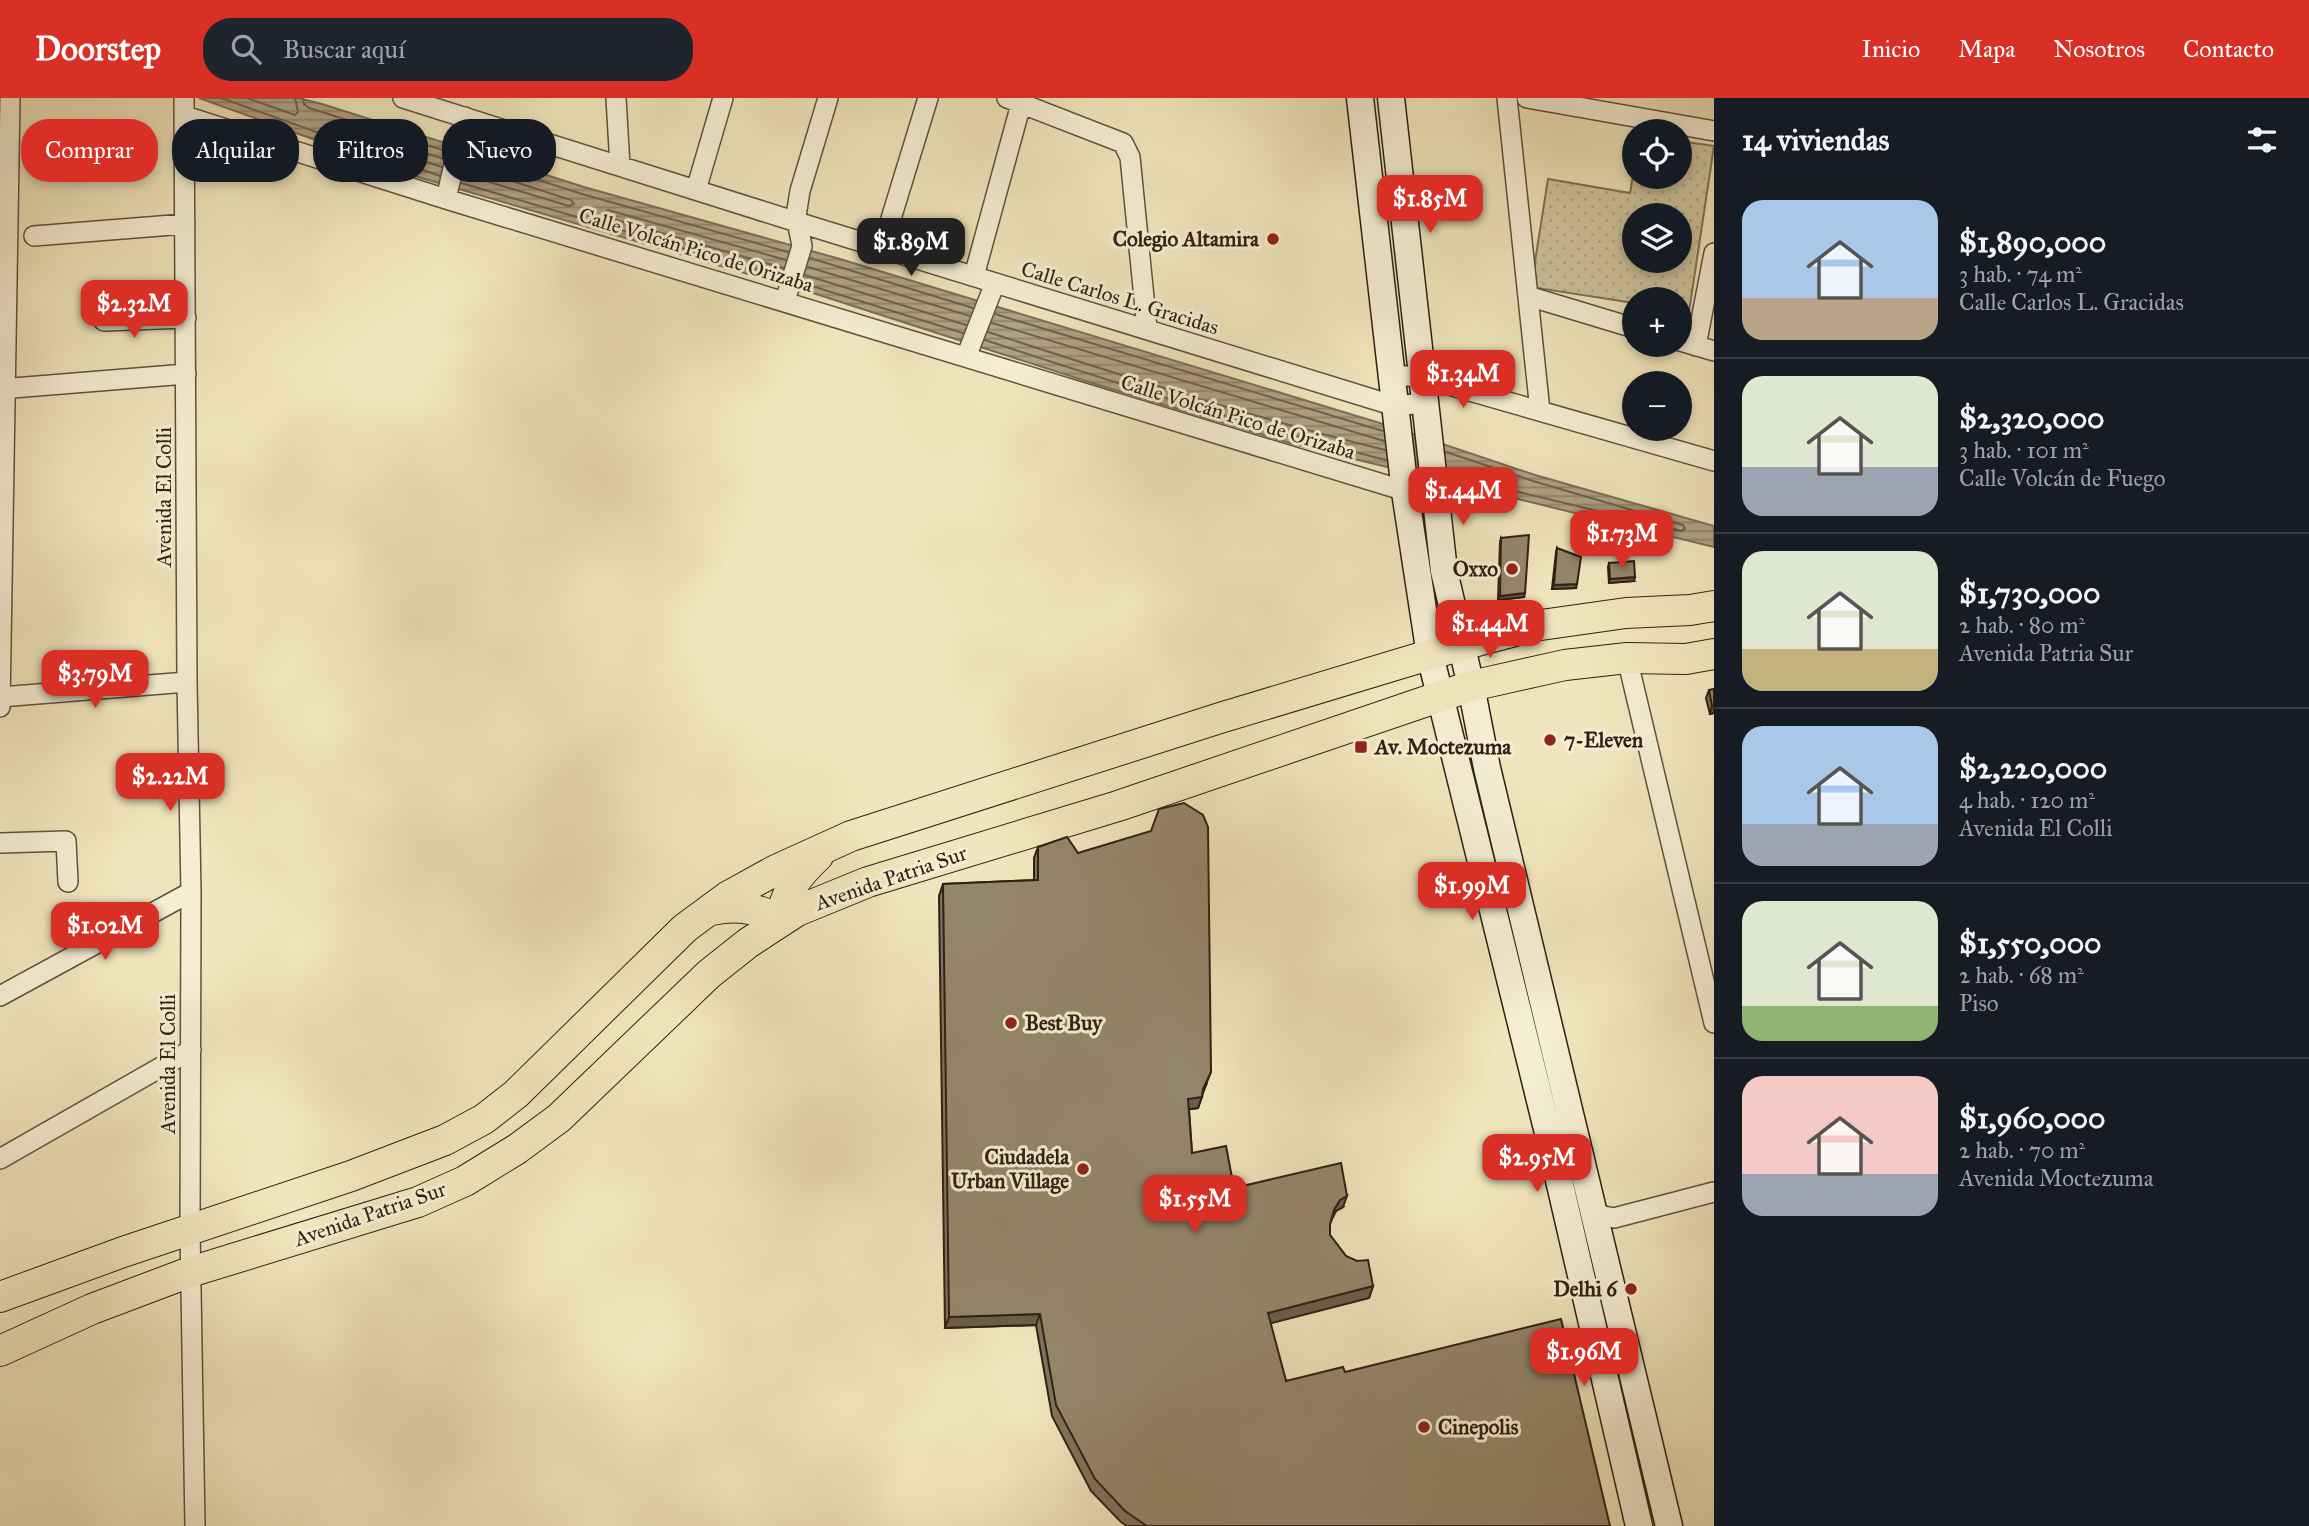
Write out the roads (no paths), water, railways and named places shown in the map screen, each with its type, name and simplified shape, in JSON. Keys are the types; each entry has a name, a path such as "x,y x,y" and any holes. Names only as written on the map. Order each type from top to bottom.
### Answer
{"main road":[{"name":"Avenida Patria Sur","path":"0,1297 190,1229 401,1159 484,1119 516,1094 667,946 710,910 727,897 764,877 851,836 1141,743 1534,625 1626,612 1714,606"},
{"name":"Avenida Patria Sur","path":"0,1351 92,1309 190,1272 418,1202 465,1181 517,1149 559,1118 709,974 797,911 868,882 1118,806 1471,686 1565,665 1627,658 1686,659 1714,654"},
{"path":"710,910 743,906 782,920 788,891 804,869 825,848"}],"street":[{"path":"0,707 3,389 10,98"},
{"path":"616,98 620,166"},
{"path":"696,190 723,98"},
{"path":"787,296 802,246 796,207 828,98"},
{"path":"882,248 928,98"},
{"path":"1360,98 1404,484 1430,655 1549,1137 1639,1526"},
{"path":"1391,98 1444,571 1487,768 1602,1222 1669,1526"},
{"path":"1507,98 1540,411"},
{"path":"1527,98 1714,131"},
{"name":"Calle Carlos L. Gracidas","path":"414,100 450,119"},
{"path":"974,276 1014,101 1124,143 1130,158 1147,328"},
{"name":"Calle Volcán Pico de Orizaba","path":"184,107 446,199 787,296 1435,495"},
{"name":"Avenida El Colli","path":"184,107 187,682 191,892 190,1272 195,1526"},
{"name":"Calle Carlos L. Gracidas","path":"556,150 620,166 974,276 992,291 1147,328 1396,415 1426,416"},
{"path":"446,199 450,182"},
{"path":"34,236 185,224"},
{"path":"1697,346 1714,253"},
{"path":"968,352 992,291"},
{"path":"1528,296 1622,324"},
{"path":"104,321 186,318"},
{"path":"3,389 186,374"},
{"path":"1392,375 1421,377 1714,461"},
{"path":"1627,658 1714,1023"},
{"path":"0,697 187,682"},
{"path":"0,842 66,841 68,882"},
{"path":"0,996 191,892"},
{"path":"0,1159 191,1050"},
{"path":"1602,1222 1714,1192"}],"water":[{"path":"199,98 298,98 369,119 313,119 313,139 299,134 299,119 257,119"},
{"path":"428,138 442,142 442,182 556,182 556,178 840,259 1383,424 1535,475 1714,526 1714,547 1293,444 1092,383 816,294 428,180"}],"place":[{"name":"Colegio Altamira","path":"1273,239"},
{"name":"Oxxo","path":"1512,569"},
{"name":"7-Eleven","path":"1550,740"},
{"name":"Av. Moctezuma","path":"1361,747"},
{"name":"Best Buy","path":"1011,1023"},
{"name":"Ciudadela Urban Village","path":"1083,1169"},
{"name":"Delhi 6","path":"1631,1289"},
{"name":"Cinepolis","path":"1424,1427"}]}
